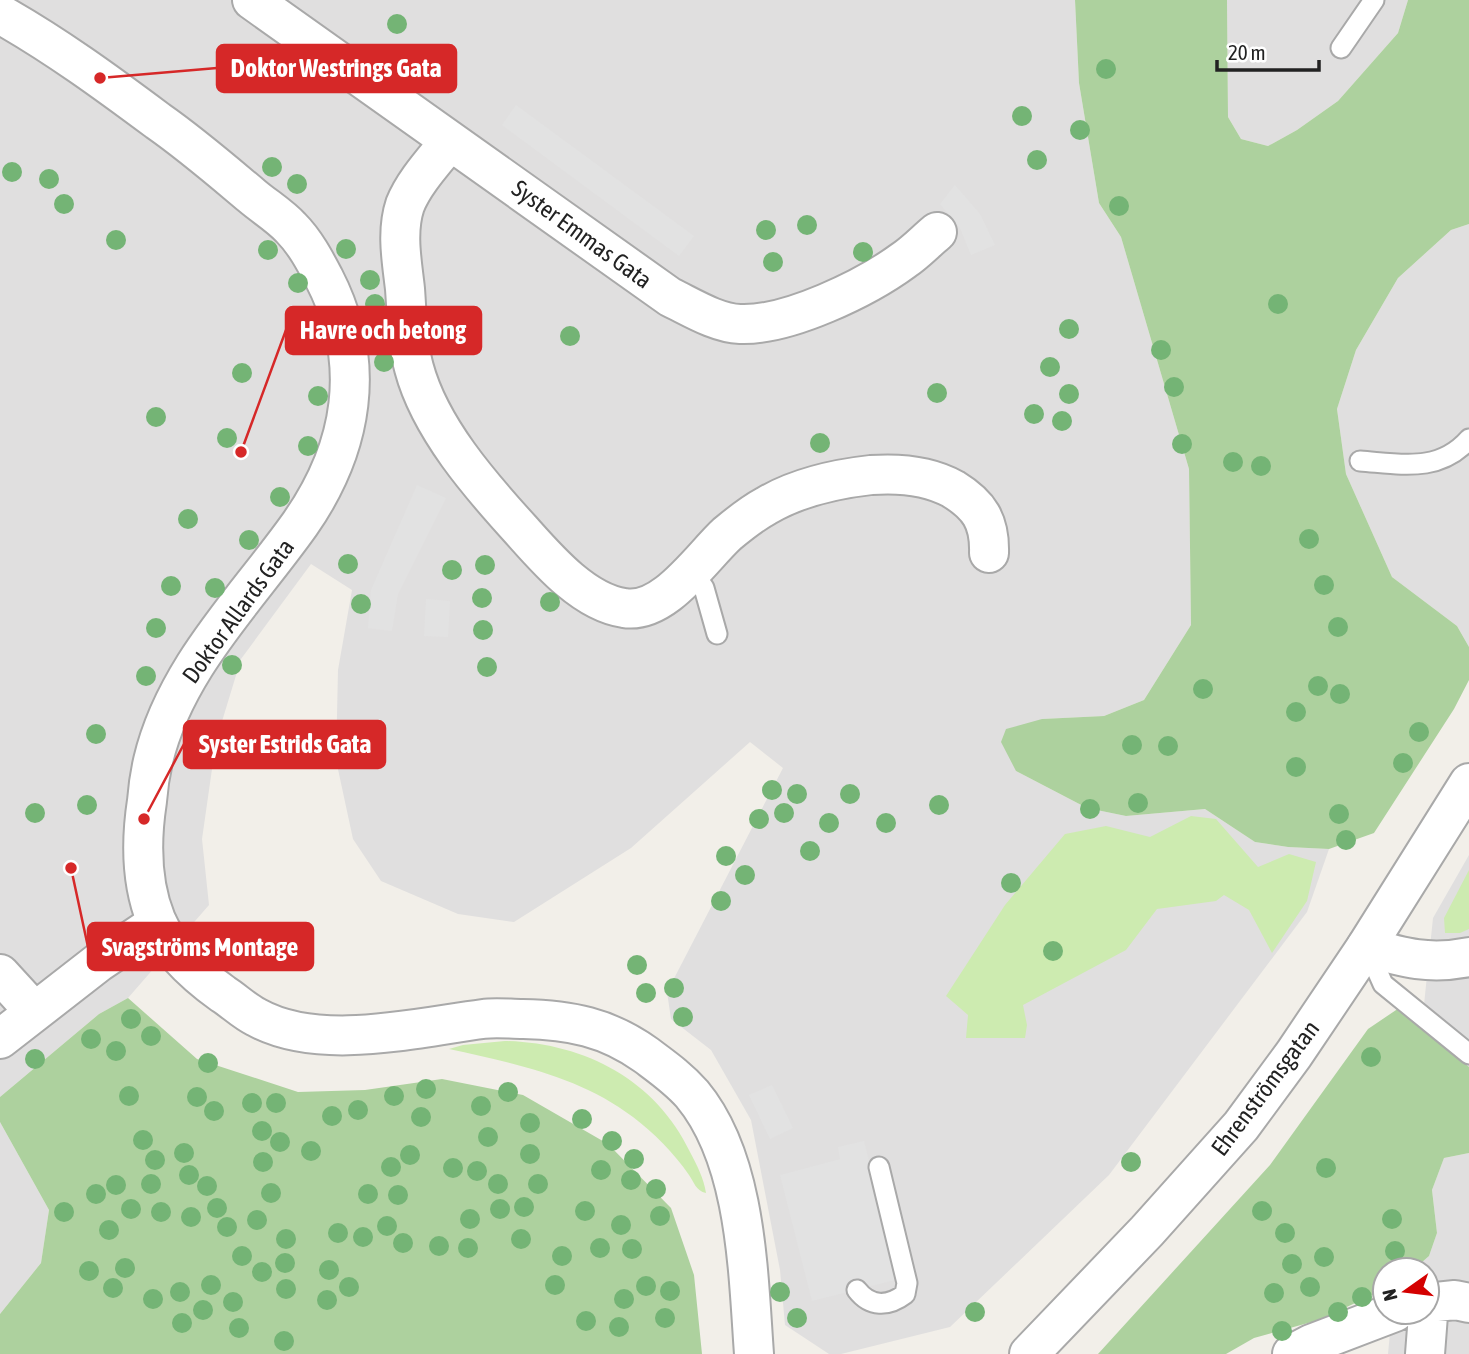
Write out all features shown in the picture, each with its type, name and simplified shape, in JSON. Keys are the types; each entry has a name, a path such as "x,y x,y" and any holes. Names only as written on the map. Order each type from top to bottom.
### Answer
{"street":[{"name":"Syster Emmas Gata","path":"251,0 670,297 713,317 740,324 810,310 851,292 905,260 937,232"},
{"name":"Doktor Allards Gata","path":"0,14 67,55 184,140 292,228 310,253 327,285 338,309 348,348 350,392 347,420 325,486 299,525 205,648 177,697 160,736 152,764 144,819 143,855 148,891 157,923 176,950 205,980 257,1018 294,1031 342,1037 490,1018 551,1020 596,1028 643,1053 674,1076 693,1096 709,1118 723,1149 734,1185 742,1232 754,1354"},
{"path":"450,141 412,192 405,205 401,224 400,249 414,367 428,403 453,447 485,491 549,562 593,597 625,609 646,605 669,594 728,533 765,506 796,492 842,478 890,474 936,479 971,500 985,520 990,536 989,553"},
{"name":"Ehrenströmsgatan","path":"1029,1354 1147,1231 1241,1126 1294,1054 1366,947 1466,788"},
{"path":"0,1039 33,1010 157,923"},
{"path":"1366,947 1401,958 1456,960"},
{"path":"0,974 33,1010"},
{"path":"1441,1302 1455,1300 1469,1303"},
{"path":"1292,1354 1311,1344 1371,1322"},
{"path":"1420,1326 1425,1354"}],"lane":[{"path":"1341,48 1374,0"},
{"path":"1360,461 1425,464 1443,460 1460,450 1469,439"},
{"path":"692,571 704,588 717,634"},
{"path":"1366,947 1384,984 1469,1054"},
{"path":"857,1290 864,1299 881,1304 896,1301 905,1294 907,1283 879,1167"}],"shaded area":[{"path":"0,0 1075,0 1079,83 1099,203 1121,237 1189,469 1191,625 1144,700 1104,716 1042,719 1016,771 1087,808 1126,816 1205,809 1255,842 1329,849 1307,912 1109,1175 950,1327 841,1354 829,1354 785,1325 780,1270 751,1120 711,1050 671,1019 667,992 783,768 750,742 631,848 514,922 458,914 381,881 353,839 336,760 338,670 352,590 311,564 241,659 216,741 202,839 209,905 128,998 99,1014 0,1097"},
{"path":"1227,0 1408,0 1398,33 1338,101 1297,130 1268,146 1241,139 1228,117"},
{"path":"516,105 694,236 679,256 502,125"},
{"path":"955,185 980,214 995,245 971,255 960,228 940,204"},
{"path":"1469,224 1469,647 1457,626 1392,577 1346,474 1337,409 1356,350 1398,278 1451,230"},
{"path":"417,485 446,498 398,594 392,631 368,628 371,590"},
{"path":"426,599 450,601 448,637 424,636"},
{"path":"1469,855 1469,1067 1422,1024 1433,918"},
{"path":"772,1085 793,1128 770,1139 749,1095"},
{"path":"0,1122 49,1210 41,1263 0,1314"},
{"path":"864,1141 899,1279 812,1301 780,1175 840,1159 838,1147"},
{"path":"1469,1153 1469,1354 1388,1354 1391,1326 1441,1326 1441,1256 1429,1256 1437,1233 1432,1190 1444,1158"}],"green space":[{"path":"1075,0 1227,0 1228,117 1241,139 1268,146 1297,130 1338,101 1398,33 1408,0 1469,0 1469,224 1451,230 1398,278 1356,350 1337,409 1346,474 1392,577 1457,626 1469,647 1469,680 1454,709 1374,833 1329,849 1255,842 1205,809 1126,816 1087,808 1016,771 1001,742 1006,729 1042,719 1104,716 1144,700 1191,625 1189,469 1121,237 1099,203 1079,83"},
{"path":"1191,816 1216,819 1258,867 1289,854 1316,862 1307,901 1272,953 1249,910 1224,895 1216,901 1157,909 1126,950 1023,1005 1027,1025 1025,1038 966,1038 968,1015 946,996 1005,905 1065,834 1106,826 1150,837"},
{"path":"1469,870 1469,929 1460,933 1445,933 1444,918"},
{"path":"128,998 197,1059 298,1092 365,1090 442,1079 523,1095 608,1144 671,1208 694,1275 702,1354 0,1354 0,1314 41,1263 49,1210 0,1122 0,1097 99,1014"},
{"path":"1402,1006 1469,1067 1469,1153 1444,1158 1432,1190 1437,1233 1429,1256 1371,1256 1371,1296 1319,1320 1254,1338 1226,1354 1098,1354 1270,1165 1368,1029"},
{"path":"505,1041 534,1043 589,1058 637,1085 675,1126 698,1167 706,1193 698,1188 677,1159 656,1137 612,1103 545,1073 449,1049"}],"place":[{"name":"Doktor Westrings Gata","path":"100,78"},
{"name":"Havre och betong","path":"241,452"},
{"name":"Syster Estrids Gata","path":"144,819"},
{"name":"Svagströms Montage","path":"71,868"}]}
